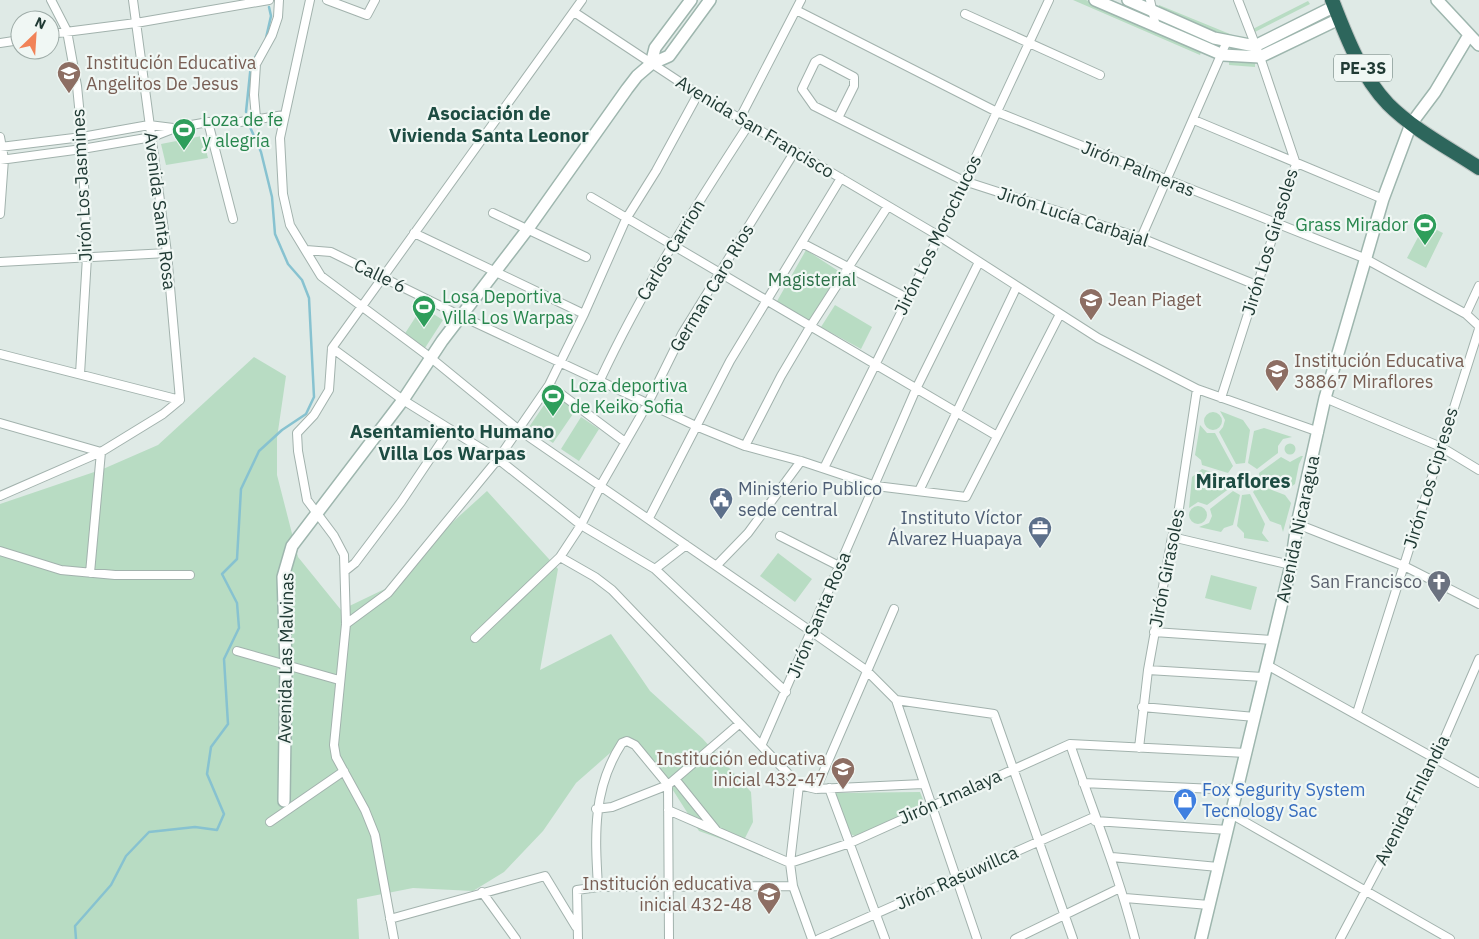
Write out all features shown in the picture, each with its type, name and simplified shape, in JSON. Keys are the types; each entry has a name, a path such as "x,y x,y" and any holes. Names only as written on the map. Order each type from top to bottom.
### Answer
{"highway":[{"name":"PE-3S","path":"1336,8 1374,88 1389,105 1411,124 1479,168"}],"street":[{"name":"Jirón Los Jasmines","path":"51,0 67,31 77,86 82,137 87,257 80,374"},
{"name":"Avenida Santa Rosa","path":"133,0 167,253 180,400"},
{"path":"60,32 136,23 269,0"},
{"path":"256,118 254,95 256,64 272,35 278,17 279,0"},
{"path":"310,0 280,138 283,194 290,225 321,276 431,358 519,430 717,565 866,670 896,700 930,805 977,939"},
{"path":"327,0 367,16 374,1"},
{"path":"394,939 374,835 365,810 336,757 334,745 346,624 344,555 334,536 307,500 298,451 297,433 314,415 329,390 332,348 582,0"},
{"name":"Avenida Las Malvinas","path":"651,64 655,48 691,0"},
{"name":"Avenida Las Malvinas","path":"284,801 286,664 283,577 292,546 403,400 461,316 527,230 627,89 651,64 669,56 710,0"},
{"path":"740,118 801,0"},
{"name":"Jirón Los Morochucos","path":"824,468 939,236 1049,0"},
{"path":"1095,0 1222,55 1260,57 1336,8"},
{"path":"1128,0 1145,4 1227,41 1255,46 1336,8"},
{"name":"Jirón Los Girasoles","path":"1221,398 1296,164 1260,57 1238,0"},
{"path":"1437,0 1479,45"},
{"path":"1143,21 1145,4"},
{"path":"1145,4 1156,27"},
{"name":"Jirón Palmeras","path":"796,10 997,112 1364,258 1466,314 1479,327"},
{"name":"Avenida San Francisco","path":"574,12 698,94 939,236 1098,338 1197,389 1319,432"},
{"path":"965,14 1100,75"},
{"name":"Avenida Nicaragua","path":"1201,939 1291,565 1297,524 1319,432 1325,398 1364,258 1383,199 1411,124 1435,92 1469,35"},
{"path":"1141,238 1227,41"},
{"name":"Jirón Lucía Carbajal","path":"838,118 854,86 854,77 820,59 814,62 802,89 814,106 838,118 964,181 1141,238 1256,285"},
{"path":"346,624 388,594 498,459 549,385 562,362 626,219 656,171 698,94"},
{"path":"2,160 82,150 152,137 175,128 208,122 240,122 284,115"},
{"path":"1194,120 1383,199"},
{"path":"208,122 233,219"},
{"name":"Carlos Carrion","path":"600,380 621,334 671,245 749,124"},
{"path":"1,147 149,126 175,128"},
{"path":"0,137 2,160 0,214"},
{"name":"German Caro Rios","path":"474,638 560,557 581,525 601,485 648,403 682,334 795,151"},
{"path":"649,518 730,360 768,301 841,178"},
{"path":"591,197 997,436 1060,314"},
{"path":"745,446 810,327 849,270 888,206"},
{"path":"493,213 586,257"},
{"path":"414,232 584,314"},
{"path":"802,243 849,270 907,298"},
{"name":"Calle 6","path":"306,250 331,252 461,316 696,426 745,446 802,461 876,486 966,497 997,436"},
{"path":"0,262 167,253"},
{"name":"Jirón Santa Rosa","path":"762,744 839,566 876,486 916,389 979,262"},
{"path":"919,491 1017,286"},
{"path":"1466,314 1479,286"},
{"name":"Jirón Los Cipreses","path":"1357,713 1479,327"},
{"path":"332,348 403,400 498,459 581,525 655,569 786,692"},
{"path":"0,354 180,400"},
{"path":"549,385 625,442"},
{"name":"Jirón Girasoles","path":"1139,748 1142,707 1154,632 1172,537 1176,528 1197,389"},
{"path":"1325,398 1441,447 1479,470"},
{"path":"0,496 101,452 163,414 180,400"},
{"path":"0,423 101,452"},
{"path":"345,571 355,563 401,502 450,429"},
{"path":"90,573 101,452"},
{"path":"717,565 748,533 802,461"},
{"path":"1297,524 1404,566 1479,604"},
{"path":"780,536 839,566"},
{"path":"1172,537 1291,565"},
{"path":"655,569 686,545"},
{"path":"0,550 60,570 90,573 190,575"},
{"path":"560,557 596,577 612,590 739,724 762,744 799,785 816,789 923,784"},
{"path":"816,789 894,609"},
{"path":"1154,632 1273,640"},
{"path":"237,651 340,680"},
{"name":"Avenida Finlandia","path":"1340,939 1436,758 1479,659"},
{"path":"1267,665 1357,713 1479,783"},
{"path":"1148,670 1263,678"},
{"path":"896,700 994,714 1073,939"},
{"path":"1142,707 1254,717"},
{"path":"596,809 612,806 668,785 739,724"},
{"path":"598,887 596,809 602,785 616,751 622,743 627,741 635,745 668,785 669,939"},
{"path":"1070,744 1095,819 1112,858 1120,888 1125,898 1135,939"},
{"name":"Jirón Imalaya","path":"790,863 850,843 930,805 1070,744 1246,753"},
{"path":"270,822 344,771"},
{"path":"675,779 718,832"},
{"path":"1083,783 1237,790"},
{"path":"799,785 790,863 793,886 812,939"},
{"path":"829,788 885,939"},
{"path":"668,810 790,863"},
{"path":"1232,814 1365,892 1450,939"},
{"path":"1095,819 1228,830"},
{"name":"Jirón Rasuwillca","path":"819,939 1095,819"},
{"path":"1112,858 1218,866"},
{"path":"390,919 545,876 577,928"},
{"path":"578,939 577,890 598,887 793,886"},
{"path":"1014,939 1120,888"},
{"path":"482,892 516,939"},
{"path":"1125,898 1209,905"}],"green space":[{"path":"1073,0 1086,0 1202,50 1200,55"},
{"path":"1308,1 1310,4 1251,34 1249,31"},
{"path":"1159,5 1242,39 1241,42 1158,8"},
{"path":"1229,62 1255,63 1255,67 1229,65"},
{"name":"Loza de fe y alegría","path":"202,136 208,158 166,165 161,144"},
{"name":"Grass Mirador","path":"1425,224 1443,233 1426,268 1407,258"},
{"name":"Magisterial","path":"806,250 840,272 808,322 776,303"},
{"path":"835,305 872,327 861,349 821,327"},
{"name":"Losa Deportiva Villa Los Warpas","path":"422,307 443,320 425,348 404,335"},
{"path":"254,357 286,376 277,438 277,475 298,557 341,610 389,587 434,539 487,491 558,569 540,670 611,634 650,691 702,738 751,792 753,822 741,846 699,831 662,773 626,739 576,783 543,831 504,872 473,891 413,888 357,899 359,939 0,939 0,504 103,469 158,445"},
{"name":"Loza deportiva de Keiko Sofia","path":"553,392 577,408 553,443 529,427"},
{"path":"1220,411 1243,420 1250,430 1245,463 1236,464 1219,432 1225,420"},
{"path":"1213,412 1219,415 1222,421 1219,427 1213,430 1207,427 1204,421 1207,415"},
{"path":"581,417 599,429 579,461 561,449"},
{"path":"1200,425 1207,433 1215,433 1233,466 1228,473 1202,465 1201,460 1195,455"},
{"path":"1264,428 1292,437 1283,439 1278,446 1278,453 1257,469 1248,463 1254,431"},
{"path":"1288,444 1292,444 1295,449 1294,453 1288,454 1285,451 1285,447"},
{"path":"1303,456 1299,464 1295,484 1286,490 1260,483 1259,473 1281,457 1290,462"},
{"path":"1202,469 1227,477 1230,488 1207,505 1198,502 1189,508 1192,477"},
{"path":"1244,472 1249,474 1251,479 1249,484 1244,486 1239,484 1237,479 1239,474"},
{"path":"1259,485 1285,495 1291,503 1283,532 1281,525 1270,521 1253,492"},
{"path":"1233,491 1240,495 1233,525 1224,528 1221,532 1199,527 1209,523 1212,516 1210,509"},
{"path":"1250,494 1265,524 1262,533 1269,542 1244,538 1244,533 1237,526 1242,495"},
{"path":"1198,506 1204,509 1207,515 1204,521 1198,524 1192,521 1189,515 1192,509"},
{"path":"778,553 812,579 795,602 760,576"},
{"path":"1211,575 1257,587 1251,610 1205,598"},
{"path":"920,792 924,802 921,807 855,836 850,834 835,793"}],"waterway":[{"path":"266,38 271,16 269,7"},
{"path":"246,112 251,64 264,43"},
{"path":"76,939 75,926 111,885 126,856 149,832 195,827 217,830 224,814 207,774 211,747 228,724 224,659 239,628 237,603 222,574 237,559 241,489 259,451 282,430 306,414 314,397 309,298 302,280 288,264 275,234 272,197 261,152 250,127"}],"place":[{"name":"Institución Educativa Angelitos De Jesus","path":"69,94"},
{"name":"Loza de fe y alegría","path":"184,151"},
{"name":"Grass Mirador","path":"1425,246"},
{"name":"Jean Piaget","path":"1091,321"},
{"name":"Losa Deportiva Villa Los Warpas","path":"424,328"},
{"name":"Institución Educativa 38867 Miraflores","path":"1277,392"},
{"name":"Loza deportiva de Keiko Sofia","path":"553,417"},
{"name":"Ministerio Publico sede central","path":"721,520"},
{"name":"Instituto Víctor Álvarez Huapaya","path":"1040,549"},
{"name":"San Francisco","path":"1439,603"},
{"name":"Institución educativa inicial 432-47","path":"843,790"},
{"name":"Fox Segurity System Tecnology Sac","path":"1185,821"},
{"name":"Institución educativa inicial 432-48","path":"769,915"}],"district":[{"name":"Asociación de Vivienda Santa Leonor","path":"489,124"},
{"name":"Asentamiento Humano Villa Los Warpas","path":"452,442"},
{"name":"Miraflores","path":"1243,481"}]}
